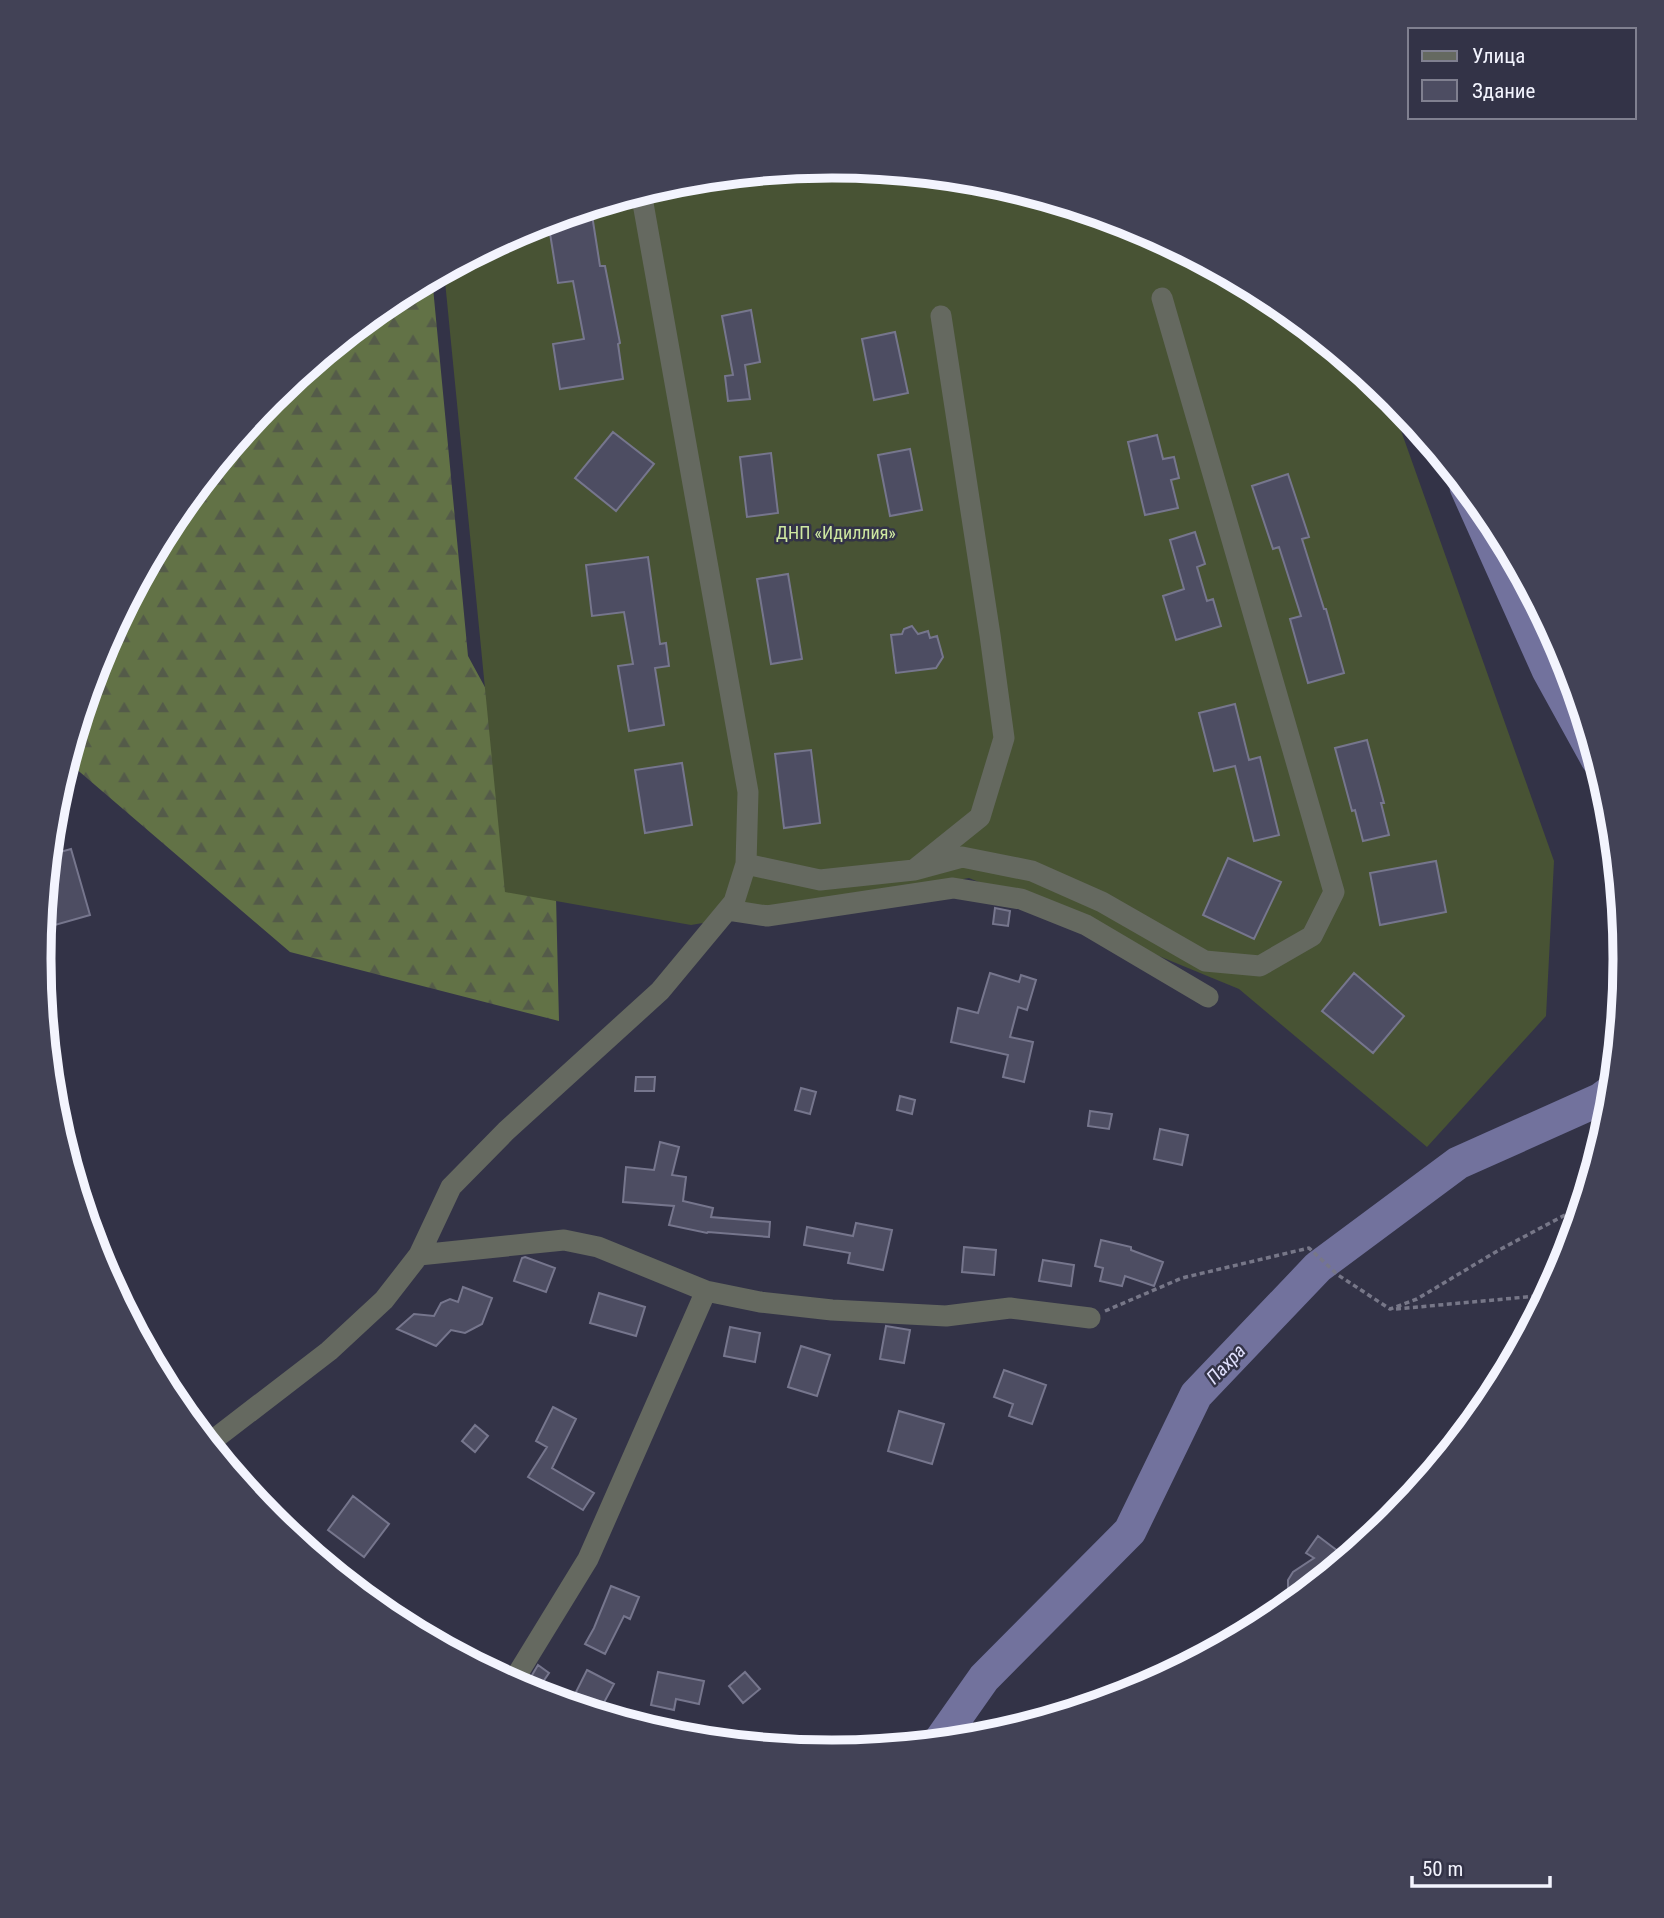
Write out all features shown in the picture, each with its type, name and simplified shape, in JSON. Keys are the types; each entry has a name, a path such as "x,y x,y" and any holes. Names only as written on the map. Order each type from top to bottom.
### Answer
{"street":[{"path":"215,1439 330,1351 384,1300 419,1255 451,1187 506,1131 660,991 734,902 746,864 748,792 643,201"},
{"path":"746,864 820,880 914,870 962,857 1032,871 1102,902 1205,961 1260,966 1312,936 1334,892 1162,298"},
{"path":"914,870 981,817 1004,738 941,316"},
{"path":"727,910 767,916 953,888 1021,899 1086,925 1208,997"},
{"path":"419,1255 564,1240 598,1247 706,1291 760,1302 844,1311 946,1316 1010,1308 1090,1318"},
{"path":"517,1674 588,1559 706,1291"}],"path":[{"path":"1390,1309 1418,1299 1499,1250 1571,1212"},
{"path":"1090,1318 1182,1278 1309,1248 1338,1275 1390,1309 1537,1296"}],"green space":[{"name":"ДНП «Идиллия»","path":"781,179 883,179 934,184 1034,204 1083,219 1178,258 1223,282 1308,339 1347,372 1398,422 1554,861 1546,1016 1427,1147 1239,989 969,878 691,925 505,892 445,280 533,237 630,204 730,184"},
{"path":"433,287 468,656 554,814 559,1021 290,952 75,768 92,708 131,613 155,568 212,483 280,407 317,372 356,339"}],"building":[{"path":"592,216 600,266 605,266 620,343 623,379 560,389 553,344 584,339 573,281 558,283 550,231"},
{"path":"751,310 760,362 745,365 750,399 728,401 725,376 733,375 722,316"},
{"path":"895,332 908,393 874,400 862,339"},
{"path":"613,432 654,464 616,511 575,478"},
{"path":"1157,435 1163,459 1174,457 1179,478 1171,480 1178,508 1145,515 1128,442"},
{"path":"910,449 922,510 890,516 878,455"},
{"path":"771,453 778,513 747,517 740,457"},
{"path":"1288,474 1309,537 1302,539 1344,673 1308,683 1290,619 1301,616 1279,547 1273,549 1252,486"},
{"path":"1195,532 1205,564 1197,567 1207,601 1213,599 1221,626 1176,640 1163,596 1184,589 1170,540"},
{"path":"648,557 660,644 666,643 669,666 655,668 664,725 629,731 618,666 633,664 624,612 592,616 586,565"},
{"path":"788,574 802,659 771,664 757,579"},
{"path":"912,626 918,634 928,631 930,638 937,636 943,657 936,668 896,673 891,635 902,634 904,629"},
{"path":"1235,704 1249,760 1260,757 1279,835 1254,841 1235,766 1214,771 1199,713"},
{"path":"1367,740 1384,803 1381,803 1389,835 1363,841 1335,748"},
{"path":"811,750 820,823 784,828 775,754"},
{"path":"682,763 692,825 645,833 635,770"},
{"path":"71,849 90,915 52,926 52,908 58,853"},
{"path":"1228,858 1281,882 1254,939 1203,915"},
{"path":"1436,861 1446,912 1380,925 1370,873"},
{"path":"995,908 1010,911 1008,926 993,924"},
{"path":"990,973 1019,982 1021,975 1036,980 1027,1010 1018,1007 1010,1037 1033,1042 1024,1082 1003,1077 1008,1055 951,1042 958,1008 978,1013"},
{"path":"1354,973 1404,1016 1373,1053 1322,1011"},
{"path":"636,1077 655,1077 654,1091 635,1091"},
{"path":"801,1088 816,1092 810,1114 795,1110"},
{"path":"900,1096 915,1100 912,1114 897,1110"},
{"path":"1090,1111 1112,1114 1109,1129 1088,1126"},
{"path":"1160,1129 1188,1135 1182,1165 1154,1159"},
{"path":"660,1142 679,1147 672,1175 686,1177 683,1201 713,1208 711,1217 770,1222 769,1237 707,1233 669,1225 674,1206 623,1202 626,1167 654,1170"},
{"path":"856,1223 892,1230 883,1270 848,1263 850,1253 804,1245 807,1227 853,1236"},
{"path":"1101,1240 1131,1247 1131,1250 1163,1262 1154,1286 1125,1276 1122,1286 1100,1281 1103,1268 1095,1266"},
{"path":"964,1247 996,1250 994,1275 962,1272"},
{"path":"522,1258 555,1268 546,1292 514,1281"},
{"path":"1043,1260 1074,1265 1071,1286 1039,1281"},
{"path":"463,1287 492,1298 482,1324 465,1333 451,1330 436,1346 397,1329 414,1314 434,1316 441,1303 450,1299 458,1302"},
{"path":"599,1293 645,1307 636,1336 590,1323"},
{"path":"886,1326 910,1330 904,1363 880,1359"},
{"path":"730,1327 760,1333 755,1362 724,1356"},
{"path":"801,1346 830,1355 817,1396 788,1387"},
{"path":"1004,1370 1046,1385 1032,1424 1009,1416 1013,1404 994,1397"},
{"path":"553,1407 576,1419 552,1468 594,1493 583,1510 528,1477 547,1447 536,1441"},
{"path":"899,1411 944,1424 932,1464 888,1451"},
{"path":"475,1425 488,1436 475,1452 462,1441"},
{"path":"353,1496 389,1524 364,1557 328,1530"},
{"path":"1318,1536 1340,1552 1289,1593 1288,1580 1293,1572 1314,1558 1306,1553"},
{"path":"611,1586 639,1597 630,1619 624,1616 605,1654 585,1644"},
{"path":"538,1665 549,1673 541,1684 530,1679"},
{"path":"587,1670 614,1684 602,1706 574,1696"},
{"path":"658,1672 704,1681 699,1704 676,1699 674,1710 651,1705"},
{"path":"745,1672 760,1689 743,1703 729,1686"}],"waterway":[{"name":"Пахра","path":"1486,531 1548,670 1576,721"},
{"name":"Пахра","path":"946,1732 984,1678 1130,1531 1196,1395 1318,1267 1458,1163 1600,1099"}]}
